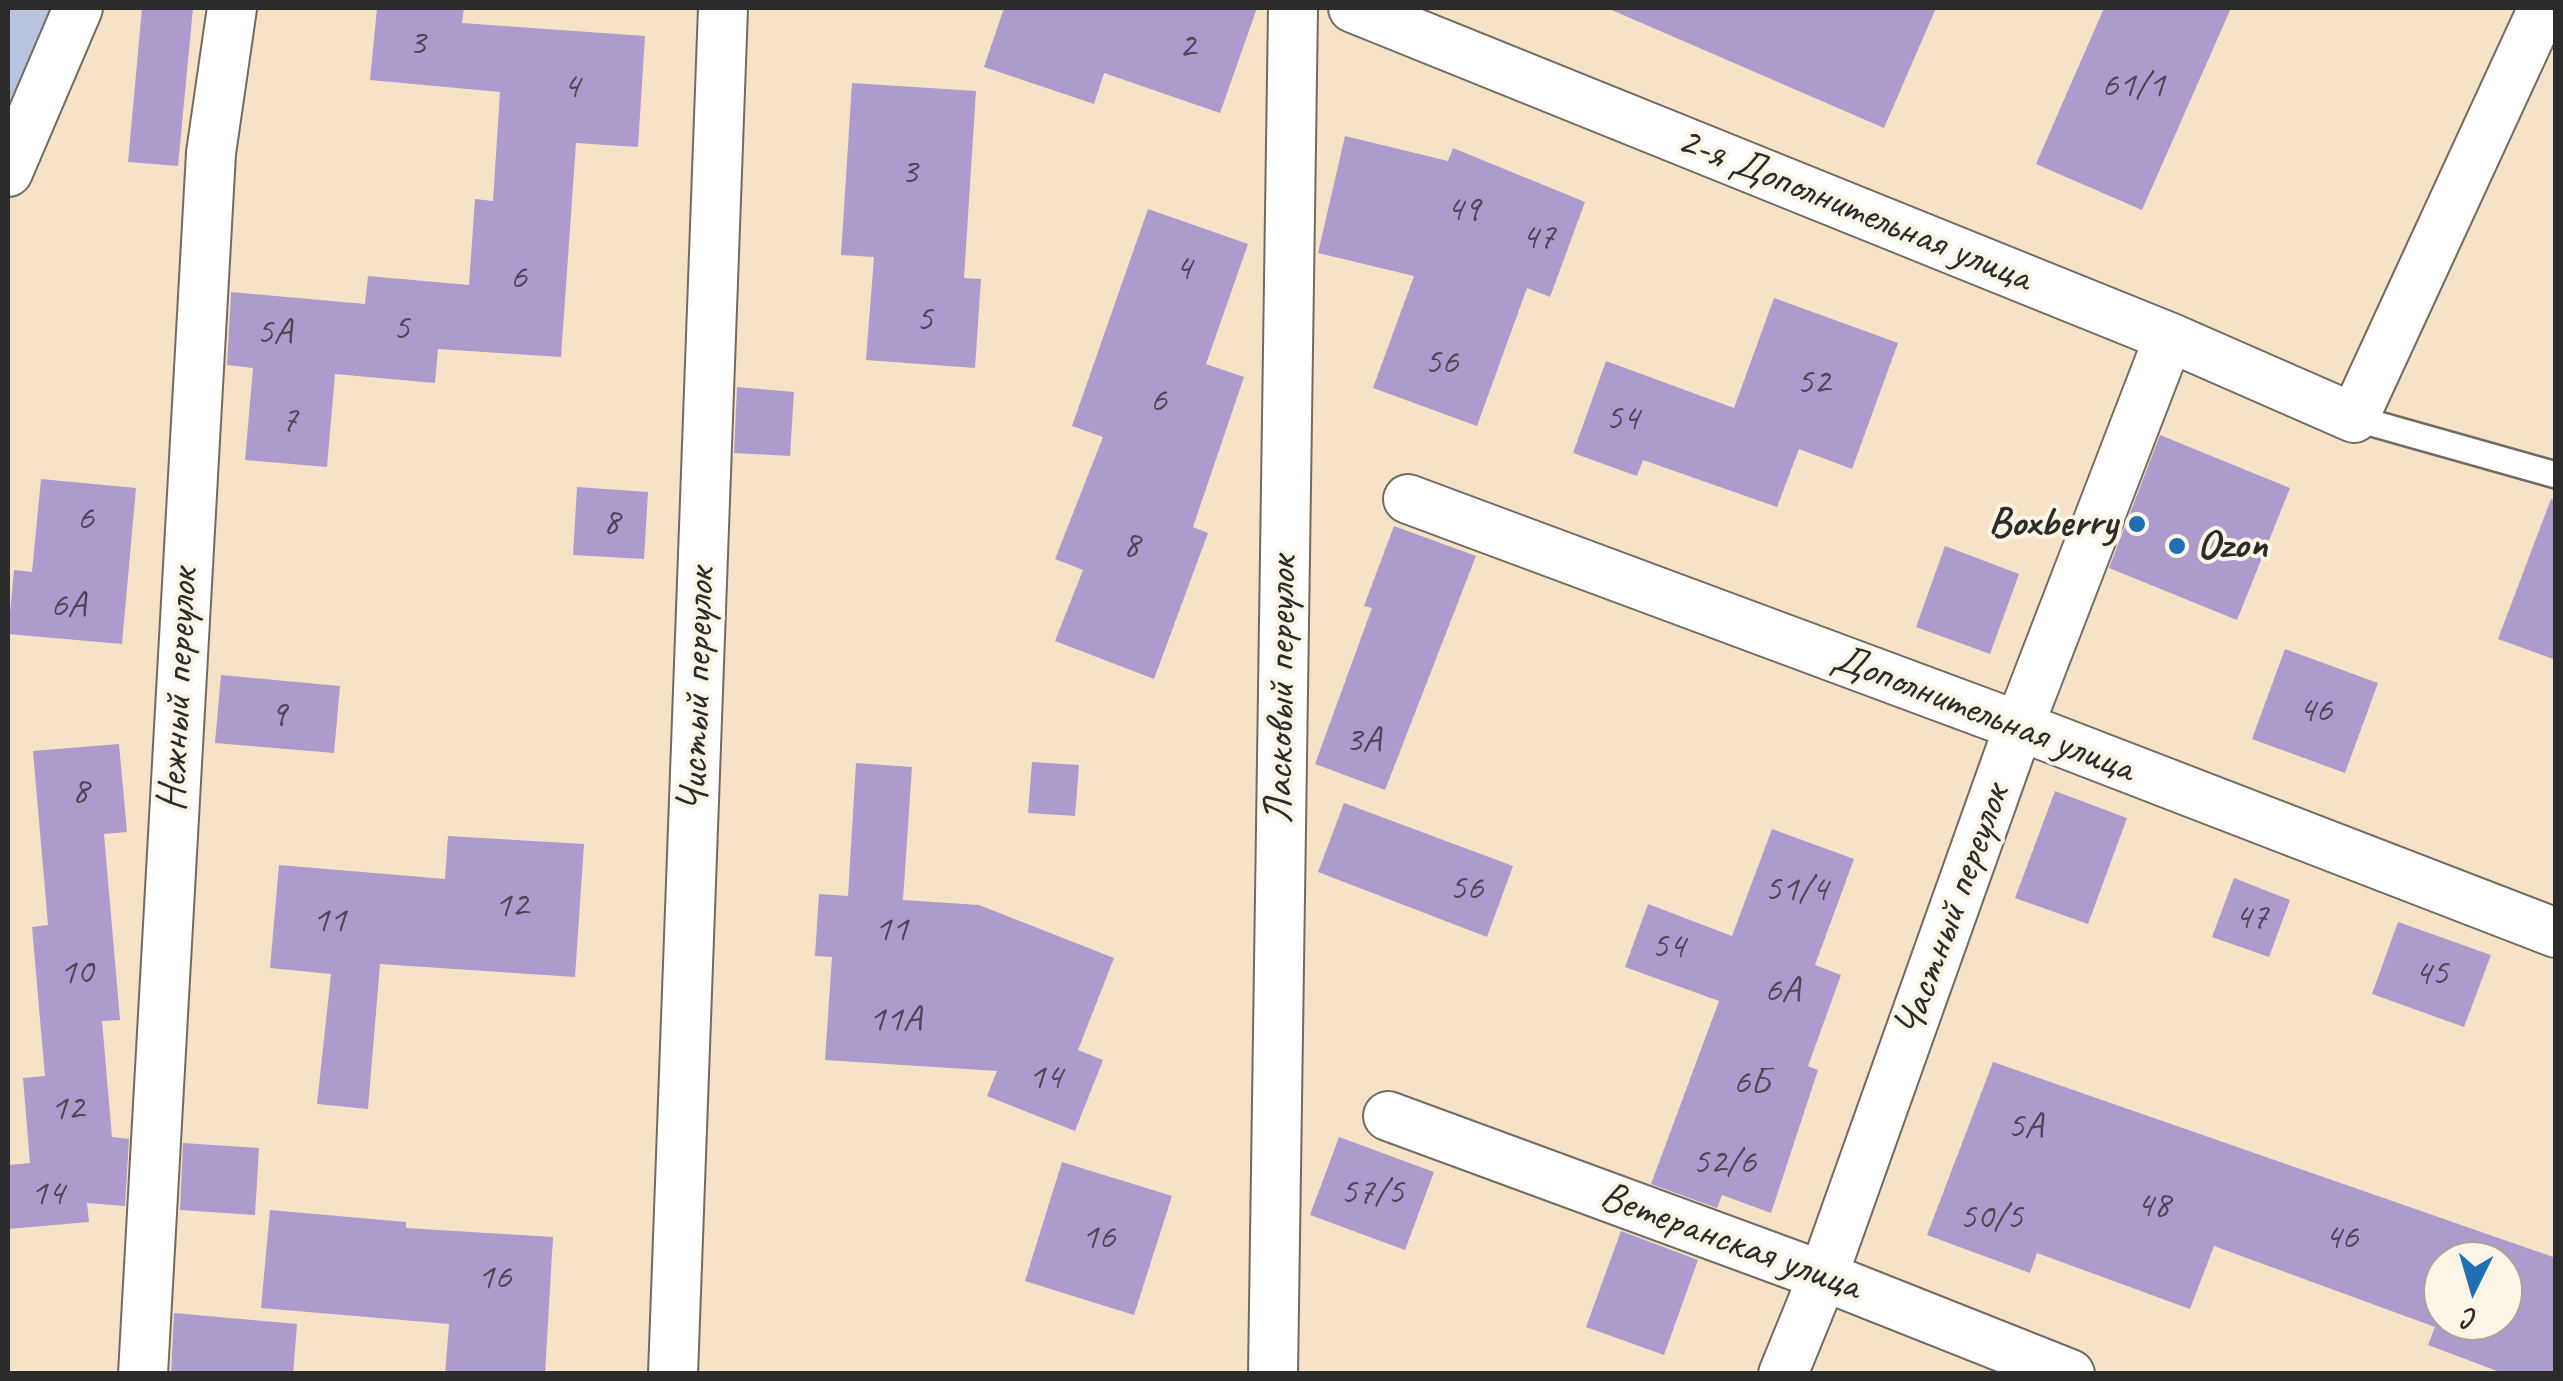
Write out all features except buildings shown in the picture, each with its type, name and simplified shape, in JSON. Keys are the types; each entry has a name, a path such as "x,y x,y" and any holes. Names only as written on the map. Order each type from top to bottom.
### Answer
{"street":[{"path":"8,172 78,8"},
{"name":"Нежный переулок","path":"143,1374 211,153 232,8"},
{"name":"Чистый переулок","path":"673,1374 723,8"},
{"name":"Ласковый переулок","path":"1274,1374 1294,8"},
{"name":"2-я Дополнительная улица","path":"1353,8 2168,338 2354,418"},
{"path":"2354,418 2543,8"},
{"name":"Частный переулок","path":"1783,1374 1824,1276 2019,726 2168,338"},
{"name":"Дополнительная улица","path":"1408,499 2019,726 2556,933"},
{"name":"Ветеранская улица","path":"1388,1116 1824,1276 2070,1374"}],"lane":[{"path":"2354,418 2556,475"}],"shaded area":[{"path":"8,8 58,8 8,121"}],"place":[{"name":"Boxberry","path":"2137,524"},
{"name":"Ozon","path":"2177,546"}]}
